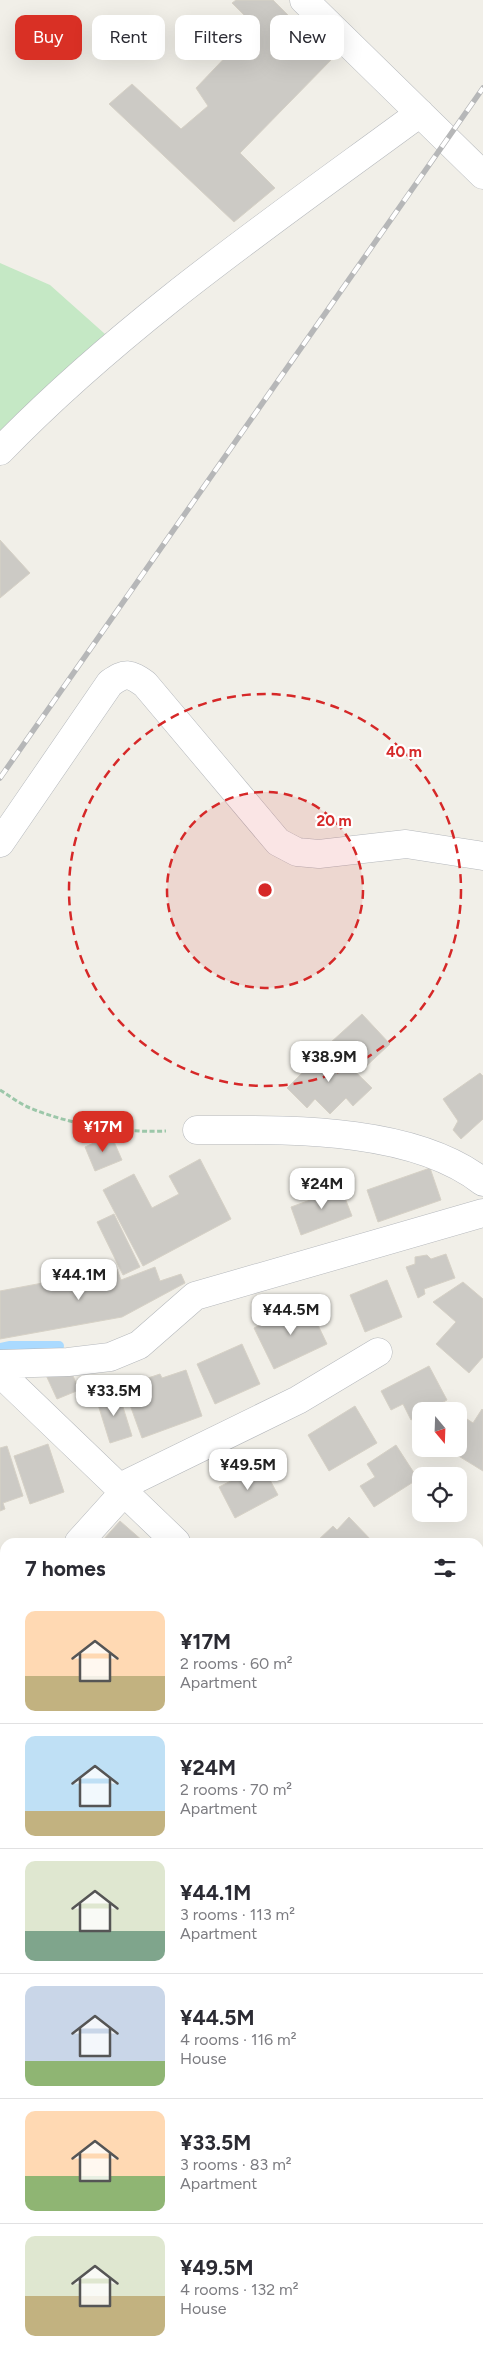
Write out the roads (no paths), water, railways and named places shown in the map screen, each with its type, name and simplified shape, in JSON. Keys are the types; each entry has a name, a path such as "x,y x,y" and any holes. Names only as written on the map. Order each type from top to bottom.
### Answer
{"street":[{"path":"304,0 483,175"},
{"path":"0,451 93,361 250,239 420,113"},
{"path":"0,843 110,683 121,675 132,676 145,684 278,842 297,852 319,854 406,844 483,856"},
{"path":"197,1130 288,1130 362,1138 420,1148 466,1169 483,1182"},
{"path":"0,1364 68,1362 110,1358 139,1345 195,1296 483,1213"},
{"path":"83,1538 122,1489 298,1400 378,1352"},
{"path":"0,1373 172,1538"}],"waterway":[{"path":"0,1348 10,1346 59,1346"}],"railway":[{"path":"0,778 483,88"}]}
